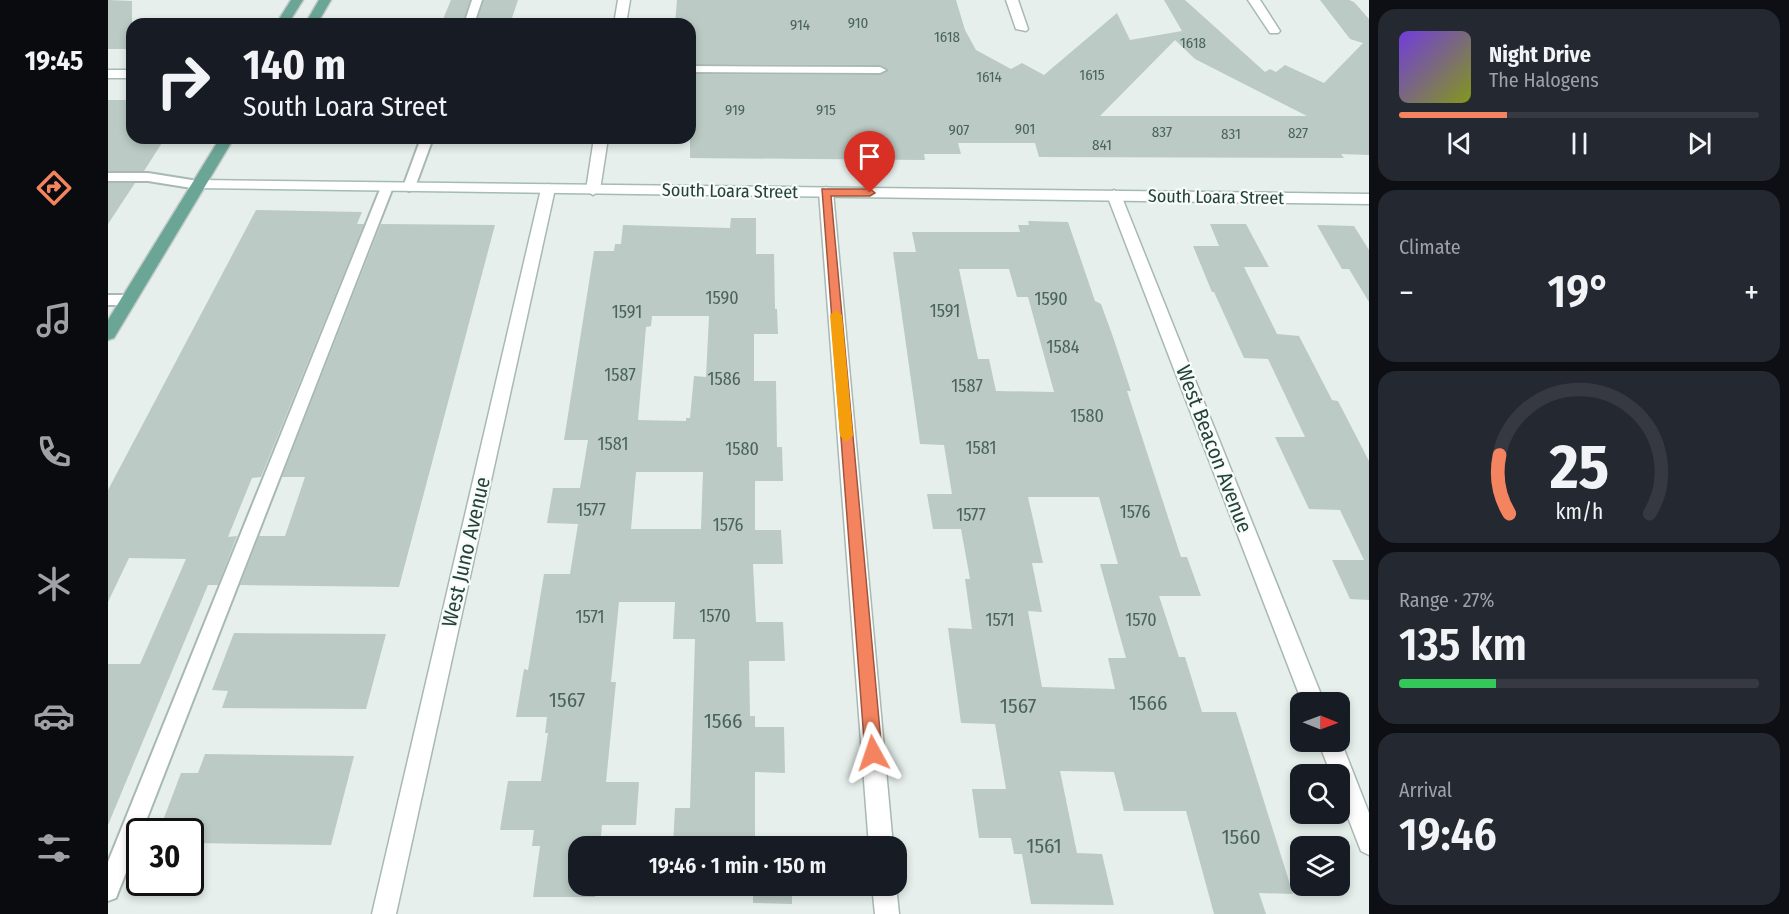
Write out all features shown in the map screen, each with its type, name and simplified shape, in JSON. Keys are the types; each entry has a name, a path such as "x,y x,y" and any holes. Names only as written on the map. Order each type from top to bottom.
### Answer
{"main road":[{"path":"286,18 297,0"},
{"path":"314,18 325,0"},
{"path":"108,334 223,144"}],"street":[{"path":"621,18 624,0"},
{"path":"1012,0 1022,29"},
{"path":"1254,0 1274,31"},
{"path":"108,74 126,75"},
{"path":"592,190 600,144"},
{"name":"South Loara Street","path":"198,185 1369,199"},
{"name":"West Juno Avenue","path":"384,914 548,189"},
{"path":"826,192 880,836"},
{"name":"West Beacon Avenue","path":"1114,195 1309,692"},
{"path":"1333,752 1369,843"},
{"path":"885,896 887,914"}],"lane":[{"path":"471,18 477,0"},
{"path":"696,69 880,70"},
{"path":"410,187 425,144"},
{"path":"108,177 148,177 198,185"},
{"path":"108,891 387,187"},
{"path":"108,300 129,300"}],"building":[{"path":"108,0 132,1 132,18 126,18 126,49 108,49"},
{"path":"451,0 470,0 464,18 444,18"},
{"path":"484,0 518,0 512,18 478,18"},
{"path":"677,0 956,0 965,30 976,50 1011,69 1022,63 1044,75 1117,13 1130,40 1182,31 1164,0 1185,0 1265,72 1270,69 1276,72 1285,65 1324,83 1363,43 1350,39 1320,0 1349,0 1354,2 1369,19 1369,155 1341,154 1344,158 1039,157 1035,143 958,143 961,154 924,154 925,160 690,158 690,144 696,144 696,74 880,75 888,69 880,65 696,64 696,18 676,18","holes":["1175,40 1195,59 1307,116 1100,116"]},
{"path":"108,100 126,100 126,144 161,144 144,171 108,171"},
{"path":"108,183 135,183 108,224"},
{"path":"256,210 362,212 357,224 364,224 261,477 252,478 228,537 237,536 218,585 208,585 108,825 108,664 140,664 186,559 129,558 108,602 108,490"},
{"path":"731,218 756,218 756,254 774,254 778,334 754,334 754,381 776,381 777,447 782,447 783,481 755,481 755,530 781,530 783,564 753,564 756,622 783,622 785,661 749,661 750,716 755,716 755,727 784,727 785,773 755,772 755,836 674,836 675,808 690,808 695,639 673,639 675,602 619,602 611,682 616,682 606,782 639,782 636,825 602,825 601,836 568,836 568,896 595,897 533,897 540,846 532,846 534,830 500,830 508,781 541,781 548,733 545,733 547,717 516,717 524,669 528,670 544,574 570,574 578,524 547,523 553,488 580,488 588,440 564,440 594,251 614,251 615,244 621,244 623,225 730,228","holes":["652,316 709,316 706,377 694,376 690,418 686,418 686,421 638,420 646,327 651,326","636,472 703,472 701,529 631,529"]},
{"path":"1028,221 1068,222 1095,301 1101,304 1112,334 1131,391 1127,391 1181,557 1187,557 1201,596 1159,596 1179,657 1185,657 1202,712 1236,712 1290,884 1290,894 1259,893 1266,914 1214,914 1186,811 1124,811 1114,772 1060,771 1077,853 1102,854 1114,905 1031,904 1022,854 1014,854 1011,838 979,838 972,789 1006,789 995,724 961,723 948,628 972,629 965,579 970,579 961,529 933,529 927,494 952,494 944,445 920,444 893,252 916,252 912,232 1020,232 1018,225 1029,225","holes":["959,269 1009,269 1017,297 1028,297 1054,392 996,391 989,359 978,359","1028,497 1099,497 1118,564 1100,564 1126,658 1108,658 1115,689 1042,687 1028,611 1042,612 1032,563 1043,563"]},
{"path":"381,224 495,225 399,587 240,585 259,536 285,536 305,477 282,477"},
{"path":"1210,224 1246,224 1269,267 1244,267 1277,334 1299,336 1332,400 1338,401 1369,461 1369,600 1350,599 1332,560 1364,560 1340,510 1309,509 1275,437 1305,437 1268,359 1244,358 1212,292 1193,246 1219,246"},
{"path":"1317,225 1354,226 1369,250 1369,302 1349,269 1342,269"},
{"path":"234,633 386,634 366,709 222,708 228,691 212,690"},
{"path":"205,754 354,756 331,845 204,843 204,818 164,818 181,773 198,773"},
{"path":"753,896 792,896 792,904 753,903"}],"slow traffic":[{"path":"836,315 846,436"}],"route":[{"path":"870,193 826,192 873,753"}]}
